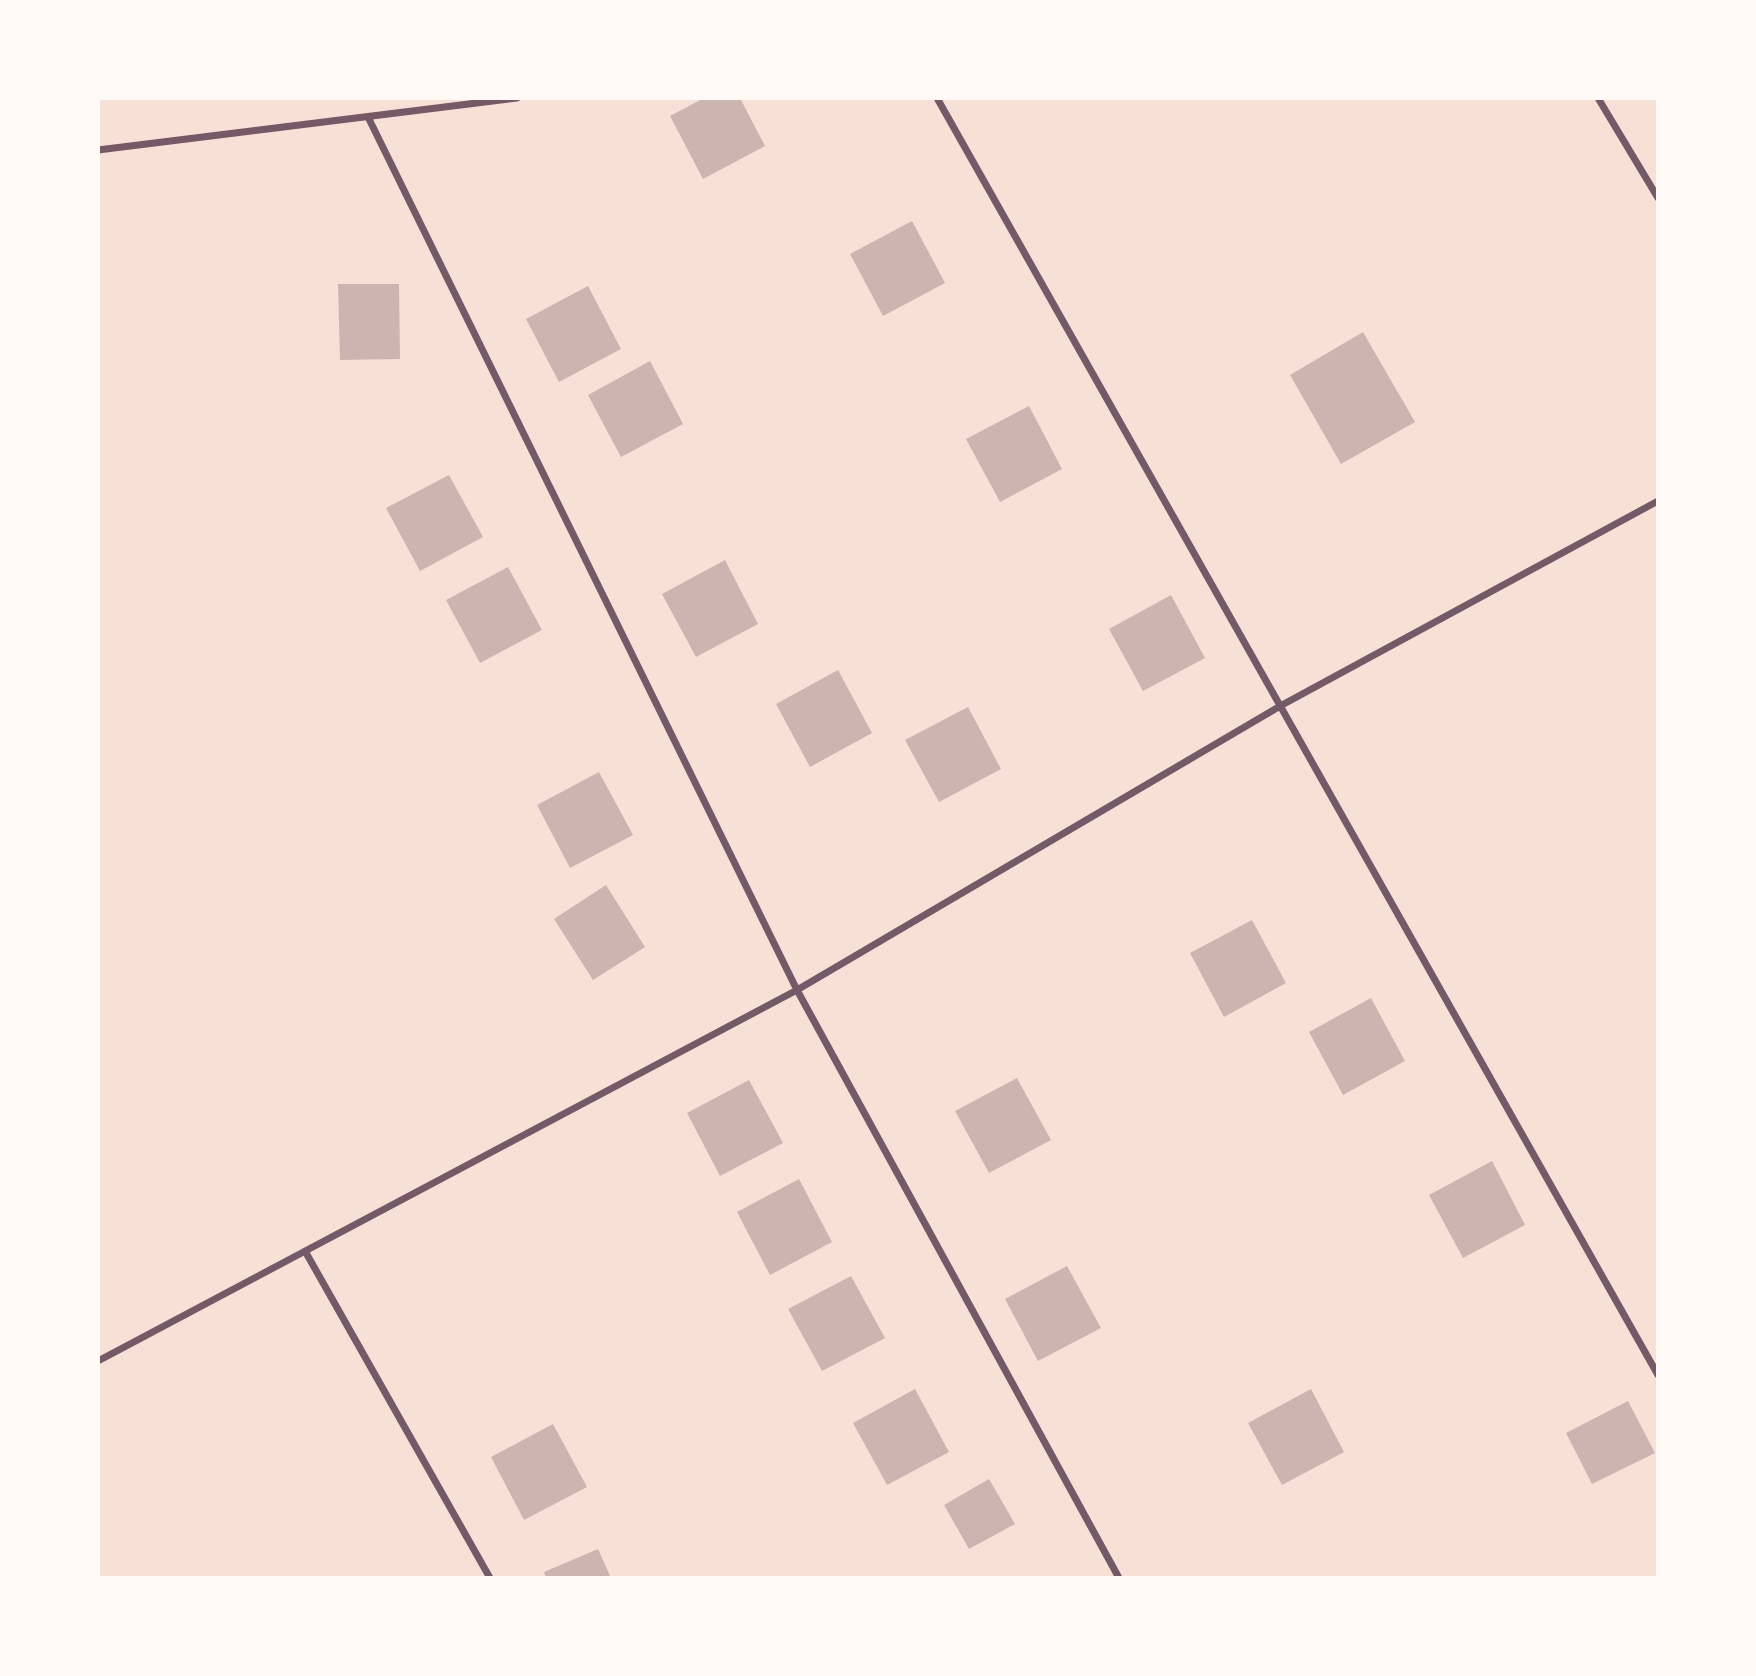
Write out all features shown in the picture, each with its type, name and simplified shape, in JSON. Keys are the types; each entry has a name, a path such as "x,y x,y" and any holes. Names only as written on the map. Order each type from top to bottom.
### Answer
{"street":[{"path":"98,150 369,119 517,98"},
{"path":"937,98 1658,1375"},
{"path":"1598,98 1658,198"},
{"path":"369,119 797,990 1119,1578"},
{"path":"98,1361 797,990 1282,705 1658,501"},
{"path":"305,1251 490,1578"}],"building":[{"path":"704,98 740,98 765,146 703,179 670,116"},
{"path":"912,221 945,283 883,316 850,254"},
{"path":"338,284 399,284 400,359 340,360"},
{"path":"588,286 621,349 559,382 526,319"},
{"path":"1363,332 1415,422 1341,464 1290,375"},
{"path":"650,361 683,424 621,457 588,395"},
{"path":"1029,406 1062,469 1000,502 966,439"},
{"path":"449,475 483,537 420,571 386,508"},
{"path":"725,560 758,624 696,657 662,594"},
{"path":"508,567 542,630 480,663 446,600"},
{"path":"1171,595 1205,658 1143,691 1109,629"},
{"path":"838,670 872,733 810,767 776,704"},
{"path":"968,707 1001,769 939,802 905,740"},
{"path":"599,772 633,835 570,868 537,805"},
{"path":"606,885 645,947 593,980 554,919"},
{"path":"1252,920 1286,983 1224,1017 1190,953"},
{"path":"1371,998 1405,1061 1343,1095 1309,1032"},
{"path":"1017,1078 1051,1140 989,1173 955,1111"},
{"path":"749,1080 783,1143 720,1176 687,1113"},
{"path":"1492,1161 1525,1225 1463,1258 1429,1195"},
{"path":"799,1179 832,1242 770,1275 737,1212"},
{"path":"1067,1266 1101,1328 1038,1361 1005,1299"},
{"path":"851,1276 885,1338 822,1371 788,1309"},
{"path":"915,1389 949,1452 887,1485 853,1423"},
{"path":"1311,1389 1344,1452 1282,1485 1248,1423"},
{"path":"1628,1401 1655,1453 1592,1484 1566,1433"},
{"path":"553,1424 587,1487 524,1520 491,1457"},
{"path":"989,1479 1015,1524 969,1549 944,1505"},
{"path":"598,1549 611,1578 546,1578 544,1572"}]}
